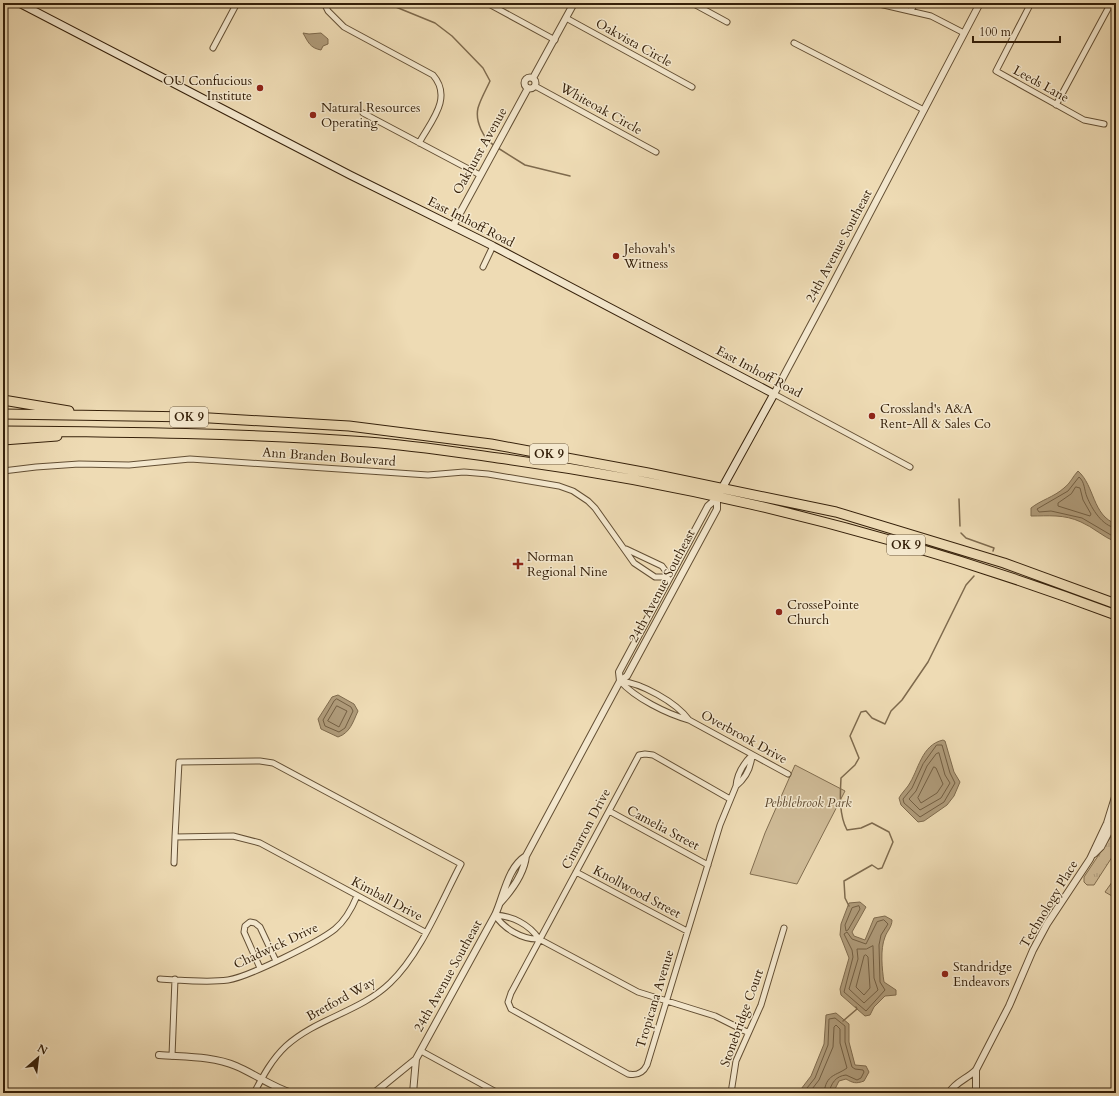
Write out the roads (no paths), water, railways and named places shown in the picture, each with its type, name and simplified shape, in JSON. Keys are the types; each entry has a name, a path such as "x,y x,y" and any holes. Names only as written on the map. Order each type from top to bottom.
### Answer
{"highway":[{"path":"3,400 94,415"},
{"name":"OK 9","path":"3,414 216,418 375,429 491,444 722,488 836,512 1004,563 1116,604"},
{"name":"OK 9","path":"3,431 96,432 369,442 612,474 775,509 893,541 1033,584 1116,615"},
{"path":"3,440 28,440 96,432"}],"main road":[{"name":"East Imhoff Road","path":"19,3 493,246 774,394"},
{"name":"24th Avenue Southeast","path":"717,497 774,394"}],"street":[{"path":"213,48 237,3"},
{"path":"324,3 331,15 344,27 433,75 438,81 441,88 440,104 419,142"},
{"path":"487,3 555,40"},
{"path":"533,78 574,3"},
{"path":"692,3 727,22"},
{"path":"875,3 911,10 931,16 964,33"},
{"path":"911,10 915,3"},
{"name":"24th Avenue Southeast","path":"774,394 980,3"},
{"name":"Leeds Lane","path":"1031,3 996,71 1084,120 1104,124"},
{"path":"1056,105 1111,3"},
{"name":"Oakvista Circle","path":"566,18 692,87"},
{"path":"794,43 924,110"},
{"path":"529,77 533,78 536,81 535,86 528,88 525,84 526,80 529,77"},
{"name":"Whiteoak Circle","path":"535,86 656,152"},
{"name":"Oakhurst Avenue","path":"453,226 528,88"},
{"path":"363,113 480,175"},
{"path":"483,267 493,246"},
{"name":"East Imhoff Road","path":"774,394 910,467"},
{"name":"Ann Branden Boulevard","path":"3,471 78,464 129,465 190,459 428,475 464,472 488,474 554,485 573,492 588,501 595,508 634,563 655,577 670,577"},
{"name":"24th Avenue Southeast","path":"620,681 619,672 708,506 717,497"},
{"name":"24th Avenue Southeast","path":"374,1093 416,1059 421,1051 495,915 500,903 508,894 525,867 526,856 620,681 627,676 717,509 717,497"},
{"name":"Ann Branden Boulevard","path":"625,549 662,566 670,577"},
{"name":"Overbrook Drive","path":"620,681 628,690 676,716 690,720 788,774"},
{"name":"Overbrook Drive","path":"620,681 632,682 672,704 682,710 690,720"},
{"name":"Cimarron Drive","path":"509,1006 511,993 539,938 576,872 636,758 642,754 653,755 730,799"},
{"name":"Tropicana Avenue","path":"509,1006 514,1012 528,1020 628,1074 636,1075 642,1072 647,1065 708,864 730,799 736,786 737,778 745,762 752,755"},
{"name":"Bretford Way","path":"175,837 179,762 260,761 272,764 461,864 410,961 390,984 366,1001 298,1037 280,1052 261,1079 254,1093"},
{"name":"Technology Place","path":"949,1093 957,1083 968,1078 976,1070 1009,1006 1033,950 1047,924 1090,858 1107,823 1116,794"},
{"name":"Camelia Street","path":"608,812 708,864"},
{"name":"Technology Place","path":"1090,858 1101,847 1116,818"},
{"name":"Kimball Drive","path":"175,837 233,836 260,843 425,932"},
{"path":"174,863 175,837"},
{"name":"Knollwood Street","path":"576,872 687,931"},
{"name":"Chadwick Drive","path":"160,979 226,980 241,976 260,968 325,936 336,928 346,916 357,896"},
{"path":"495,915 501,924 529,940 539,938"},
{"path":"495,915 507,916 533,929 539,938 627,987 715,1016 747,1032"},
{"path":"260,968 244,932 245,926 250,922 255,923 260,927 276,960"},
{"name":"Stonebridge Court","path":"731,1093 736,1061 747,1032 761,1005 784,928"},
{"path":"172,1056 175,979"},
{"path":"421,1051 498,1093"},
{"path":"159,1055 219,1061 236,1066 283,1091 292,1093"},
{"name":"24th Avenue Southeast","path":"413,1093 416,1059"},
{"name":"Technology Place","path":"976,1070 976,1093"}],"water":[{"path":"303,33 321,33 328,39 328,44 323,46 321,50 314,48"},
{"path":"1078,471 1088,484 1102,514 1108,520 1116,524 1116,542 1075,519 1056,516 1031,516 1031,508 1060,491 1068,484"},
{"path":"338,695 354,704 358,711 348,730 338,737 321,729 318,719 332,697"},
{"path":"943,740 945,741 954,772 960,782 954,796 947,805 924,821 918,822 901,805 899,798 912,780 925,753 930,747"},
{"path":"860,902 866,907 852,932 854,936 865,940 874,918 885,916 892,920 883,942 882,965 884,982 896,990 896,995 885,996 874,1007 870,1015 865,1016 841,995 840,989 849,958 840,935 841,924 849,903"},
{"path":"836,1013 849,1024 849,1042 855,1065 866,1066 869,1072 864,1081 859,1083 846,1079 839,1081 833,1093 798,1093 811,1076 824,1044 826,1015"}],"waterway":[{"path":"386,3 435,23 452,36 483,68 490,81 482,97 477,113 481,129 487,139 495,146"},
{"path":"498,148 525,165 570,176"},
{"path":"959,499 960,526"},
{"path":"961,533 966,538 994,548 993,551"},
{"path":"849,906 845,898 844,881 872,865 878,869 882,868 893,842 889,832 872,823 861,828 847,830 844,824 840,791 841,778 855,765 859,758 850,736 861,712 866,711 872,718 885,724 891,711 902,700 928,662 966,585 974,576"},
{"path":"843,1021 857,1009 856,1007"}],"place":[{"name":"OU Confucious Institute","path":"260,88"},
{"name":"Natural Resources Operating","path":"313,115"},
{"name":"Jehovah's Witness","path":"616,256"},
{"name":"Crossland's A&A Rent-All & Sales Co","path":"872,416"},
{"name":"Norman Regional Nine","path":"518,564"},
{"name":"CrossePointe Church","path":"779,612"},
{"name":"Standridge Endeavors","path":"945,974"}],"park label":[{"name":"Pebblebrook Park","path":"808,803"}]}
